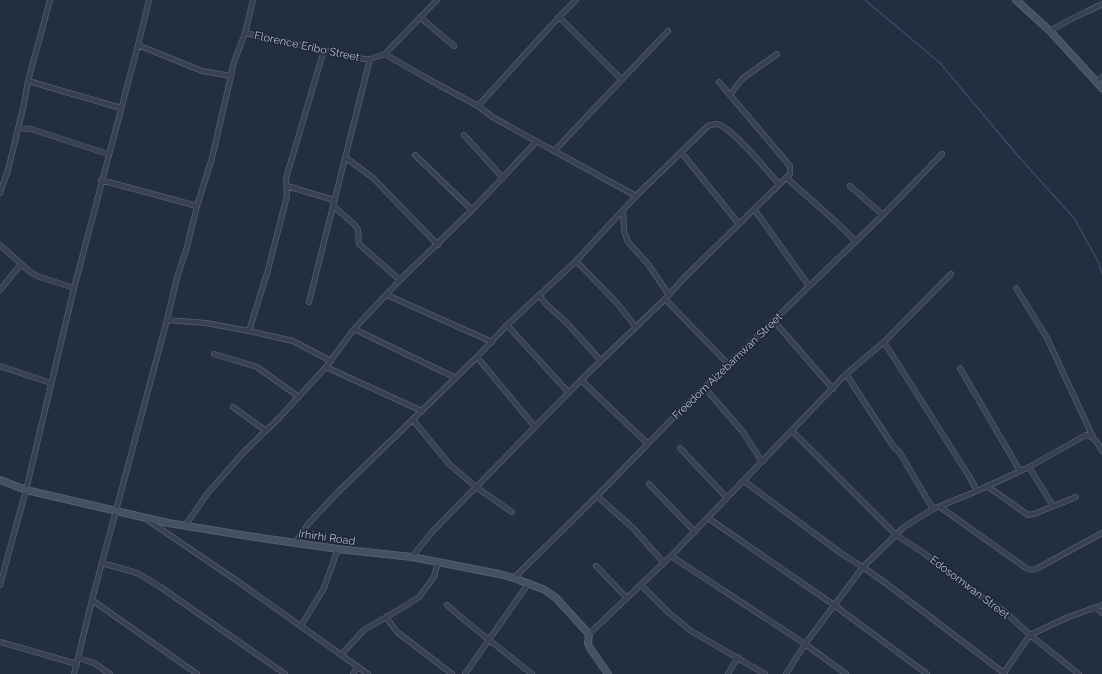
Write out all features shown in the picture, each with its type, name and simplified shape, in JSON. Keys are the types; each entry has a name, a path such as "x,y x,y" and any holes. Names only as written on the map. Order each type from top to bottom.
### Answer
{"street":[{"path":"0,193 8,170 28,81 50,0"},
{"path":"0,585 26,490 74,288 149,0"},
{"path":"74,674 92,600 167,320 176,278 187,247 197,206 212,158 233,65 245,33 253,0"},
{"path":"309,302 370,59 385,54 437,0"},
{"path":"478,106 576,0"},
{"path":"1016,0 1050,31 1102,88"},
{"path":"1050,31 1068,20 1102,4"},
{"path":"420,17 454,46"},
{"path":"559,17 621,79"},
{"path":"554,151 668,31"},
{"name":"Florence Eribo Street","path":"245,33 364,59 370,59"},
{"path":"138,45 202,71 231,76"},
{"path":"249,331 268,270 287,196 286,179 290,161 324,50"},
{"path":"385,54 428,80 478,106 494,118 536,142 636,196"},
{"path":"730,95 742,79 777,54"},
{"path":"1096,82 1102,77"},
{"path":"28,81 121,108"},
{"path":"412,557 432,532 580,380 667,297 684,278 791,172 790,166 719,82"},
{"path":"295,543 309,523 338,492 456,378 507,325 576,261 636,196 708,126 712,124 718,125 732,134 779,184"},
{"path":"18,128 31,129 108,154"},
{"path":"464,135 503,178"},
{"path":"185,526 207,494 243,453 299,398 331,361 354,329 400,280 438,245 536,142"},
{"path":"681,152 739,224"},
{"name":"Freedom Aizebamwan Street","path":"514,578 728,364 883,215 942,154"},
{"path":"415,155 472,210"},
{"path":"345,157 373,178 438,245"},
{"path":"786,178 821,210 839,224 855,241"},
{"path":"102,180 197,206"},
{"path":"287,186 334,200"},
{"path":"850,186 883,215"},
{"path":"333,206 356,225 359,244 400,280"},
{"path":"754,209 809,286"},
{"path":"623,210 624,231 628,242 648,264 667,297 728,364"},
{"path":"0,244 29,271 37,276 74,288"},
{"path":"576,261 616,302 636,327"},
{"path":"0,290 21,264"},
{"path":"589,634 695,532 846,374 884,342 951,274"},
{"path":"1016,288 1046,338 1092,436 1102,451"},
{"path":"387,295 492,342"},
{"path":"539,295 546,304 568,324 601,361"},
{"path":"167,320 206,323 293,341 331,361"},
{"path":"774,321 833,389"},
{"path":"507,325 569,393"},
{"path":"354,329 456,378"},
{"path":"884,342 977,491"},
{"path":"214,354 257,367 299,398"},
{"path":"477,357 535,427"},
{"path":"0,366 51,383"},
{"path":"326,367 422,411"},
{"path":"960,368 1020,471"},
{"path":"846,374 893,446 900,453 933,509"},
{"path":"580,380 648,444"},
{"path":"705,388 743,432 762,462"},
{"path":"233,407 266,431"},
{"path":"413,420 450,465 476,487 512,512"},
{"name":"Edosomwan Street","path":"792,431 896,535 924,553 951,575 1004,611 1030,635 1079,674"},
{"path":"786,674 805,644 863,567 904,527 933,509 1029,467 1086,435 1092,436"},
{"path":"680,448 727,498"},
{"path":"1029,467 1053,506"},
{"name":"Irhirhi Road","path":"0,480 26,490 144,518 185,526 338,549 438,561 514,578 545,590 556,598 589,634 588,643 590,648 608,674"},
{"path":"744,481 842,554 863,567 1004,674 1030,635 1066,618 1102,605"},
{"path":"649,484 695,532"},
{"path":"987,486 1028,515 1076,497"},
{"path":"597,496 633,528 664,563"},
{"path":"940,506 1026,568 1032,570 1102,532"},
{"path":"144,518 243,585 368,674"},
{"path":"708,518 834,605 927,674"},
{"path":"301,626 324,588 338,549"},
{"path":"671,556 805,644 846,674"},
{"path":"341,655 364,630 419,597 434,577 438,561"},
{"path":"102,563 137,573 159,586 285,674"},
{"path":"596,566 627,598"},
{"path":"465,674 528,584"},
{"path":"641,585 668,612 691,631 765,674"},
{"path":"92,600 197,674"},
{"path":"447,605 532,674"},
{"path":"1096,608 1102,613"},
{"path":"386,617 397,632 452,674"},
{"path":"0,642 77,664"},
{"path":"78,658 100,666 110,674"},
{"path":"728,674 738,658"},
{"path":"353,674 358,667"}],"waterway":[{"path":"865,0 940,63 1018,156 1074,218 1099,263 1102,274"}]}
